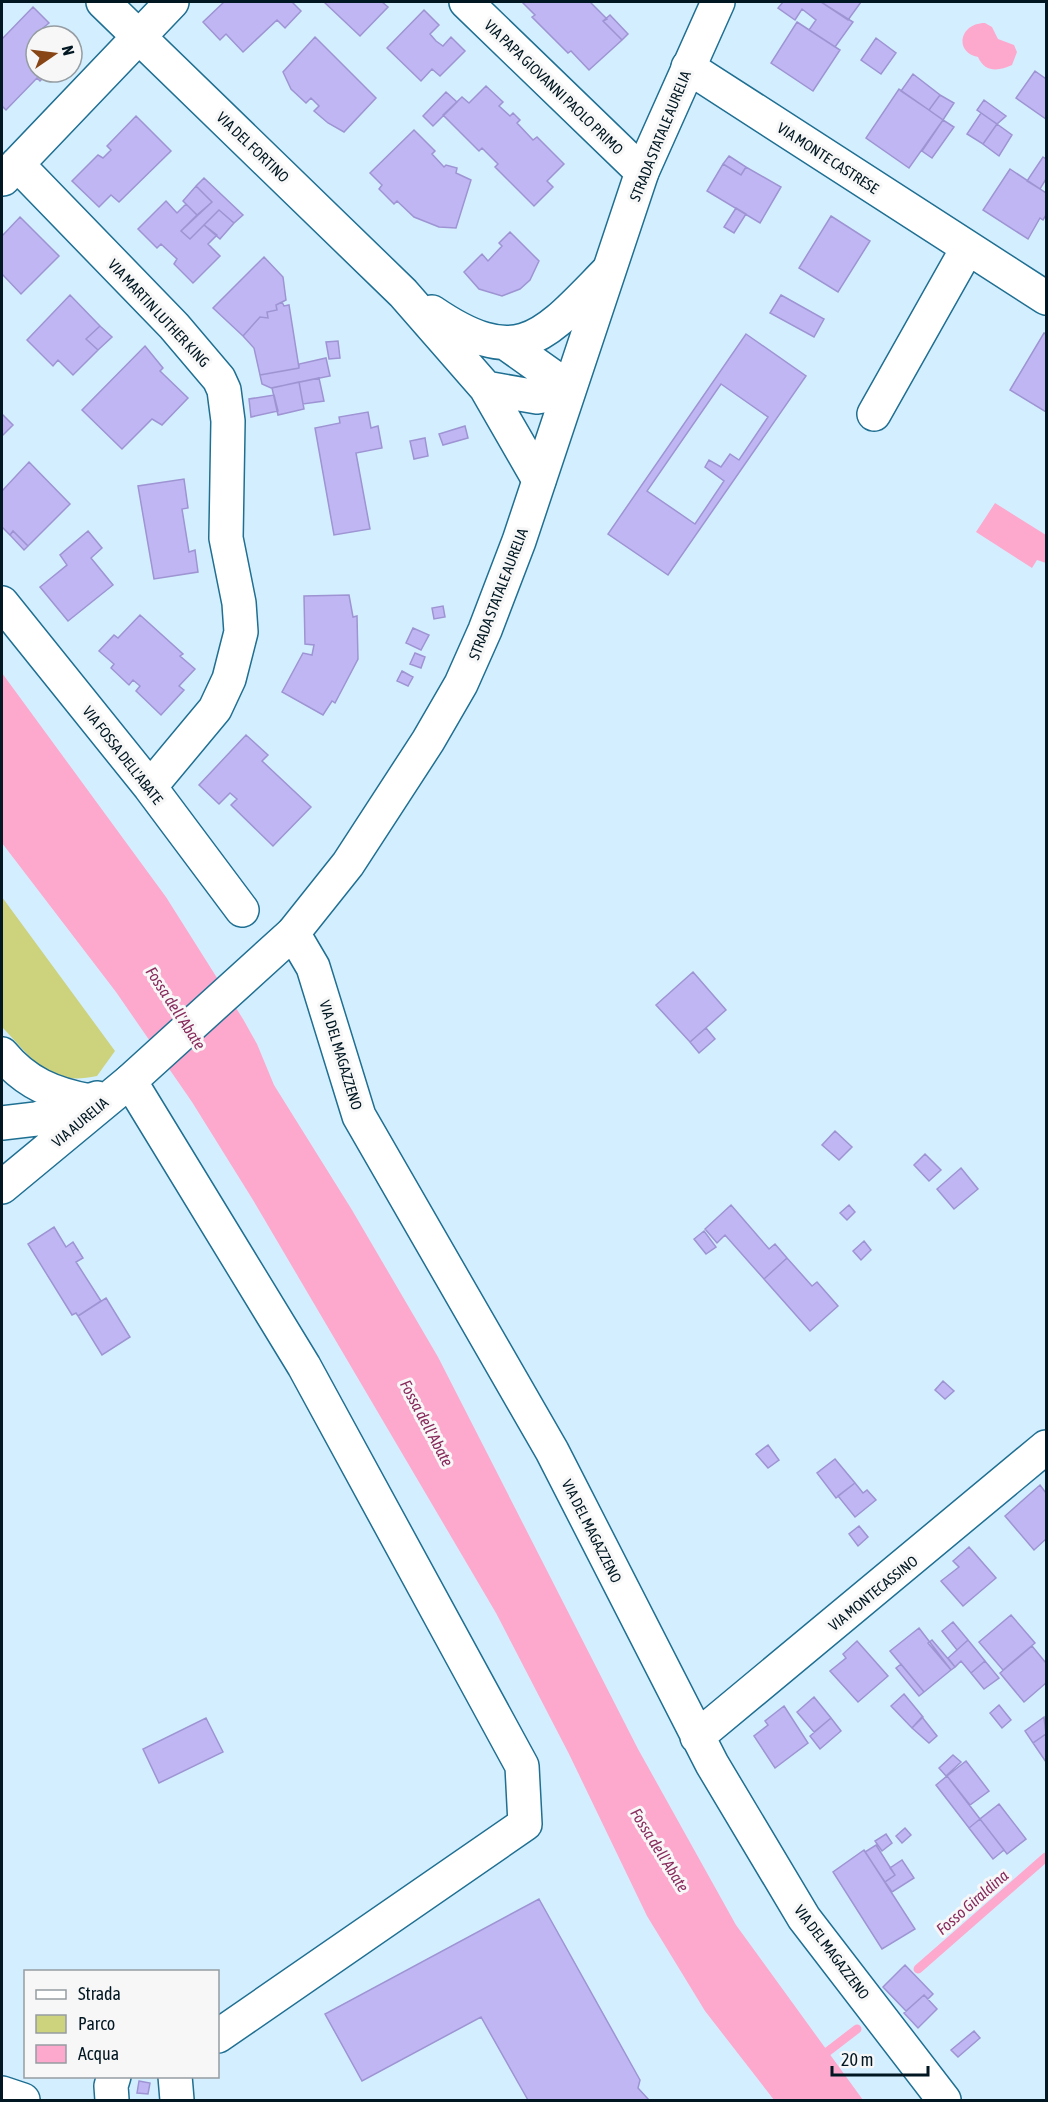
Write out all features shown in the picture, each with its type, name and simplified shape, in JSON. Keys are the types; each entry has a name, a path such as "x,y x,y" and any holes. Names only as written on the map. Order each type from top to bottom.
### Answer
{"street":[{"name":"VIA DEL FORTINO","path":"103,2 403,293 486,388 539,480"},
{"path":"9,172 172,2"},
{"name":"VIA PAPA GIOVANNI PAOLO PRIMO","path":"466,2 642,172"},
{"name":"STRADA STATALE AURELIA","path":"119,1086 256,969 293,933 348,864 461,684 519,541 642,172 718,2"},
{"name":"VIA MONTE CASTRESE","path":"688,67 967,249 1047,298"},
{"name":"VIA MARTIN LUTHER KING","path":"9,172 174,327 219,379 224,390 228,421 226,538 239,603 241,632 232,671 215,709 150,788"},
{"path":"874,414 967,249"},
{"path":"507,344 522,341 556,323 608,271"},
{"name":"VIA DEL FORTINO","path":"403,293 470,336 507,344 568,390"},
{"path":"486,388 537,397 568,390"},
{"name":"VIA FOSSA DELL'ABATE","path":"2,603 150,788 242,910"},
{"name":"VIA DEL MAGAZZENO","path":"293,933 313,967 359,1116 426,1236 552,1451 698,1737 804,1918 944,2100"},
{"path":"2,1054 21,1074 43,1088 62,1096 119,1086 304,1366 522,1766 525,1824 219,2035"},
{"name":"VIA AURELIA","path":"2,1123 36,1119 119,1086"},
{"name":"VIA AURELIA","path":"2,1187 119,1086"},
{"name":"VIA MONTECASSINO","path":"698,1737 1047,1447"},
{"path":"175,2078 177,2100"},
{"path":"2,2092 23,2100"}],"green space":[{"path":"2,897 115,1051 97,1076 80,1078 54,1074 33,1059 2,1027"}],"water":[{"path":"985,23 992,27 998,39 1014,45 1017,52 1012,65 1002,69 988,68 978,57 965,50 963,38 965,33 976,24"},
{"path":"995,503 1046,535 1046,563 1037,560 1032,568 976,532"},
{"name":"Fossa dell'Abate","path":"2,673 166,897 243,1019 257,1044 274,1085 352,1210 438,1357 638,1749 736,1925 863,2100 774,2100 705,2011 647,1916 569,1754 496,1613 253,1200 192,1102 116,992 2,843"}],"building":[{"path":"224,2 292,2 301,11 285,28 277,20 243,52 226,34 220,40 203,22"},
{"path":"324,2 382,2 388,7 360,36"},
{"path":"522,2 590,2 607,19 603,21 622,40 589,70 571,51 568,53 532,17 535,15"},
{"path":"783,2 821,2 853,22 835,47 809,30 816,20 802,9 795,20 778,8"},
{"path":"821,2 861,2 848,20"},
{"path":"33,7 49,23 24,24 24,84 31,84 6,110 2,106 2,39"},
{"path":"424,10 439,25 430,34 436,41 443,46 451,37 465,51 440,76 432,69 421,81 387,48"},
{"path":"610,15 628,34 622,40 603,21"},
{"path":"797,22 840,50 813,91 771,63"},
{"path":"315,37 376,98 344,132 328,123 314,111 319,106 311,98 306,103 291,89 283,72"},
{"path":"876,38 896,53 881,74 861,60"},
{"path":"1035,71 1046,79 1046,119 1016,98"},
{"path":"913,74 940,95 929,110 901,91"},
{"path":"486,86 503,102 499,106 510,116 513,113 520,120 517,123 533,140 537,137 564,164 547,181 553,187 534,206 495,167 498,164 482,148 479,151 443,115 462,97 469,103"},
{"path":"899,89 943,120 909,168 866,138"},
{"path":"446,92 457,102 433,126 423,116"},
{"path":"940,95 954,103 943,120 929,110"},
{"path":"984,100 1006,116 997,124 977,110"},
{"path":"981,113 997,124 983,144 967,134"},
{"path":"136,116 171,151 119,202 111,195 99,207 72,181 98,155 103,158 111,150 107,146"},
{"path":"943,120 954,127 932,158 922,151"},
{"path":"997,124 1012,135 999,156 983,144"},
{"path":"414,130 435,151 432,154 444,167 446,165 457,168 456,173 471,180 456,228 439,227 414,217 397,201 394,204 379,189 382,185 370,173"},
{"path":"729,156 746,167 741,175 723,164"},
{"path":"1043,157 1046,159 1046,179 1040,189 1027,181"},
{"path":"723,164 741,175 746,167 781,187 760,223 707,191"},
{"path":"1010,169 1046,193 1046,215 1043,220 1040,218 1028,239 983,210"},
{"path":"204,178 243,215 234,223 219,210 190,239 181,231 212,202 196,186"},
{"path":"196,186 212,202 197,215 183,201"},
{"path":"166,201 177,213 186,204 197,215 181,231 190,239 204,225 217,235 208,244 220,256 193,283 174,264 177,259 161,244 157,248 138,229"},
{"path":"736,208 746,214 734,233 724,227"},
{"path":"219,210 234,223 220,239 204,225"},
{"path":"831,216 870,241 838,292 799,268"},
{"path":"20,217 59,256 21,294 2,274 2,236"},
{"path":"510,232 539,261 530,280 520,289 502,296 479,289 464,272 482,254 488,261 502,246 499,243"},
{"path":"264,257 283,277 286,300 276,305 277,310 267,312 268,318 260,317 243,336 213,308"},
{"path":"70,295 100,326 86,339 98,350 73,375 58,360 53,366 27,340"},
{"path":"781,295 824,319 814,337 770,313"},
{"path":"282,302 284,306 289,305 299,368 260,375 254,348 243,336 260,317 268,318 267,312 277,310 276,305"},
{"path":"100,326 112,337 98,350 86,339"},
{"path":"1044,333 1046,334 1046,412 1010,390"},
{"path":"746,334 806,376 668,575 608,534","holes":["721,384 768,417 739,460 730,454 721,467 709,460 705,467 724,481 695,524 647,491"]},
{"path":"338,341 340,358 329,359 326,342"},
{"path":"145,346 163,368 160,371 188,398 162,425 152,419 122,449 82,410"},
{"path":"326,358 330,376 271,388 262,384 260,375 299,368 299,364"},
{"path":"319,378 324,401 303,404 299,382"},
{"path":"299,382 304,409 278,415 272,388"},
{"path":"274,395 278,411 251,417 249,399"},
{"path":"368,412 371,428 378,426 382,448 356,453 370,529 334,535 315,428 340,423 339,417"},
{"path":"2,414 13,425 2,436"},
{"path":"465,426 468,438 443,445 439,434"},
{"path":"425,438 428,456 414,459 410,441"},
{"path":"29,462 70,504 28,546 13,531 10,535 2,527 2,491"},
{"path":"184,479 188,508 182,509 189,552 195,550 198,572 154,579 138,486"},
{"path":"13,531 28,546 24,550 10,535"},
{"path":"88,531 102,548 91,558 113,585 68,621 40,587 67,565 60,555"},
{"path":"349,595 353,617 357,616 358,659 335,703 332,701 323,715 282,692 303,653 312,655 314,645 305,644 304,596"},
{"path":"443,606 445,617 434,619 432,608"},
{"path":"140,615 183,654 180,656 195,669 179,686 184,690 161,715 136,691 140,686 133,680 129,685 111,668 114,664 99,651 114,635 118,638"},
{"path":"413,628 429,635 421,650 406,643"},
{"path":"415,653 425,657 421,668 410,664"},
{"path":"402,671 413,677 408,686 397,681"},
{"path":"246,735 268,755 262,761 311,807 273,846 231,805 237,799 230,793 219,804 199,785"},
{"path":"693,972 726,1010 690,1042 656,1005"},
{"path":"706,1028 715,1039 699,1053 690,1042"},
{"path":"835,1131 852,1147 839,1160 822,1145"},
{"path":"925,1154 941,1170 929,1181 914,1165"},
{"path":"961,1168 978,1189 954,1209 937,1189"},
{"path":"731,1205 769,1249 775,1244 787,1258 764,1279 725,1235 717,1243 705,1229"},
{"path":"849,1205 855,1212 847,1220 840,1213"},
{"path":"54,1227 66,1247 73,1242 83,1258 76,1262 101,1301 78,1316 76,1313 72,1315 28,1244"},
{"path":"704,1231 716,1247 706,1254 694,1239"},
{"path":"864,1241 871,1250 861,1260 853,1251"},
{"path":"787,1258 812,1286 817,1282 838,1306 810,1331 764,1279"},
{"path":"106,1298 130,1337 102,1355 78,1316"},
{"path":"943,1381 954,1391 945,1399 935,1390"},
{"path":"768,1445 779,1460 768,1468 756,1454"},
{"path":"835,1459 855,1483 836,1498 817,1473"},
{"path":"855,1483 863,1493 867,1490 876,1500 855,1517 838,1496"},
{"path":"1040,1485 1046,1493 1046,1539 1034,1550 1005,1516"},
{"path":"859,1526 868,1537 858,1546 849,1534"},
{"path":"969,1547 996,1578 963,1606 941,1581 959,1567 953,1561"},
{"path":"1011,1615 1035,1643 1003,1670 979,1642"},
{"path":"953,1622 968,1640 957,1650 942,1631"},
{"path":"919,1628 951,1670 924,1692 890,1651"},
{"path":"932,1640 955,1667 951,1670 928,1643"},
{"path":"968,1640 985,1661 971,1673 961,1661 955,1667 948,1658"},
{"path":"857,1641 888,1676 858,1702 830,1671 846,1658 843,1654"},
{"path":"1032,1646 1046,1663 1046,1683 1024,1702 1000,1673"},
{"path":"985,1661 999,1678 984,1689 971,1673"},
{"path":"901,1664 924,1692 919,1696 896,1668"},
{"path":"904,1694 923,1717 912,1728 891,1706"},
{"path":"814,1697 831,1718 814,1732 797,1712"},
{"path":"999,1705 1011,1720 1002,1728 990,1713"},
{"path":"784,1706 808,1743 775,1768 754,1736 768,1725 765,1721"},
{"path":"922,1717 937,1736 929,1743 912,1728"},
{"path":"1044,1717 1046,1734 1033,1743 1025,1731"},
{"path":"206,1718 223,1752 159,1783 143,1749"},
{"path":"831,1718 841,1731 820,1749 810,1736"},
{"path":"1046,1734 1046,1762 1033,1743"},
{"path":"953,1755 961,1762 946,1776 939,1768"},
{"path":"966,1761 989,1791 970,1805 947,1776"},
{"path":"947,1776 980,1819 969,1828 936,1785"},
{"path":"999,1804 1026,1839 1007,1854 980,1819"},
{"path":"980,1819 1004,1850 993,1859 969,1828"},
{"path":"905,1828 911,1835 902,1843 896,1836"},
{"path":"886,1834 892,1843 882,1851 875,1841"},
{"path":"876,1845 895,1875 885,1882 865,1852"},
{"path":"864,1850 915,1929 882,1949 833,1872"},
{"path":"902,1860 914,1878 892,1892 885,1882 895,1875 890,1868"},
{"path":"539,1899 640,2080 638,2088 649,2100 528,2100 481,2017 362,2081 325,2014"},
{"path":"905,1965 933,1994 928,1999 924,1995 906,2011 883,1987"},
{"path":"924,1995 937,2009 918,2028 904,2013"},
{"path":"974,2031 980,2038 958,2057 951,2050"},
{"path":"139,2081 150,2083 148,2094 137,2093"}],"waterway":[{"name":"Fosso Giraldina","path":"918,1969 1046,1857"},
{"name":"Fosso Giraldina","path":"818,2059 857,2029"}]}
